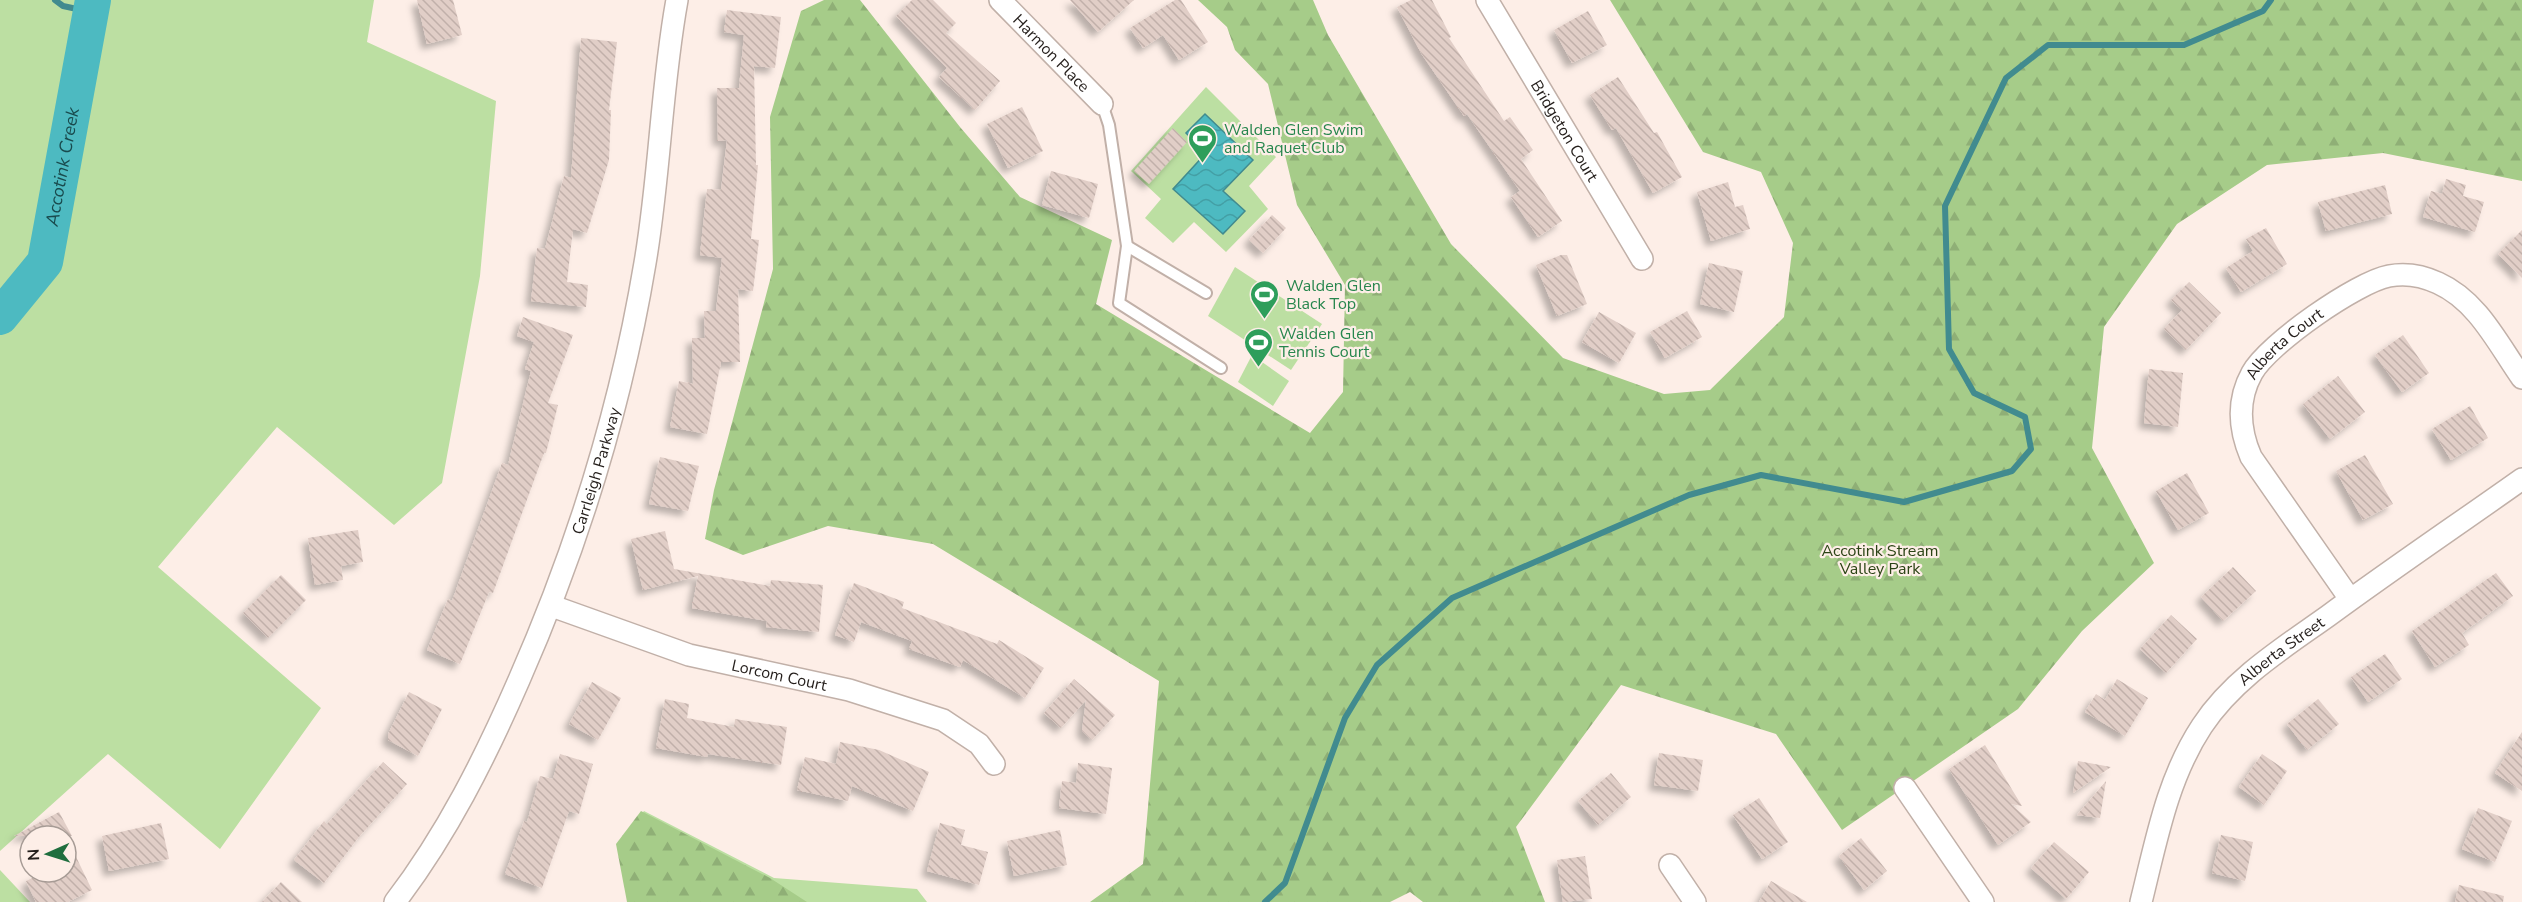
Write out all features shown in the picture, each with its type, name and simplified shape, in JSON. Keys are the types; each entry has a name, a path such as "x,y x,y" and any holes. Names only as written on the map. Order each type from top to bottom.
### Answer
{"street":[{"name":"Carrleigh Parkway","path":"395,902 457,810 497,732 552,606 605,444 635,322 656,180 670,36 677,0"},
{"name":"Harmon Place","path":"1000,0 1102,104"},
{"name":"Bridgeton Court","path":"1487,0 1642,259"},
{"name":"Alberta Court","path":"2350,599 2250,456 2244,440 2241,412 2245,391 2257,365 2288,336 2365,284 2389,276 2407,275 2438,283 2458,294 2480,316 2522,378"},
{"name":"Alberta Street","path":"2141,902 2164,809 2177,772 2202,725 2239,682 2350,599 2522,479"},
{"name":"Lorcom Court","path":"552,606 689,655 849,690 943,720 979,744 994,764"},
{"path":"1905,788 1977,900"},
{"path":"1670,865 1695,902"}],"lane":[{"path":"1102,104 1109,124 1127,246 1119,303 1221,368"},
{"path":"1127,246 1206,293"}],"green space":[{"path":"0,0 374,0 367,42 496,101 480,276 442,483 394,525 277,427 158,567 321,708 220,849 108,754 30,824 18,824 18,835 0,851"},
{"name":"Accotink Stream Valley Park","path":"824,0 860,0 960,127 1020,197 1112,240 1096,304 1310,433 1343,392 1345,285 1297,205 1268,84 1235,50 1227,27 1198,0 1313,0 1328,35 1451,244 1563,358 1664,394 1710,390 1784,317 1793,243 1761,172 1703,152 1610,0 2522,0 2522,181 2383,153 2267,165 2177,224 2104,327 2092,448 2154,563 2082,631 2018,709 1842,830 1776,734 1621,685 1516,827 1545,902 1423,902 1410,892 1390,902 1090,902 1143,864 1159,681 933,544 828,526 743,555 705,539 714,490 773,269 770,117 801,11"},
{"name":"Walden Glen Swim and Raquet Club","path":"1206,87 1276,157 1249,186 1268,209 1226,252 1194,222 1173,243 1145,218 1161,199 1131,171"},
{"name":"Walden Glen Black Top","path":"1235,267 1322,324 1291,370 1208,316"},
{"name":"Walden Glen Tennis Court","path":"1252,355 1289,381 1273,406 1238,382"},
{"path":"641,811 770,878 807,902 627,902 616,844"},
{"path":"644,811 774,878 917,889 927,902 630,902 618,844"},
{"path":"0,870 30,902 0,902"}],"water":[{"path":"1205,114 1253,160 1223,191 1245,211 1223,234 1173,189 1206,153 1186,133"}],"building":[{"path":"417,0 453,0 462,35 427,44"},
{"path":"912,0 933,0 956,23 946,33 1000,81 975,110 939,77 947,68 896,16"},
{"path":"1070,0 1134,0 1098,32"},
{"path":"1175,0 1181,0 1208,42 1179,60 1163,35 1143,48 1130,28"},
{"path":"1411,0 1432,0 1451,37 1449,38 1504,121 1510,117 1533,150 1521,159 1562,221 1538,237 1511,197 1520,191 1467,114 1464,116 1421,53 1397,7"},
{"path":"727,10 781,17 775,68 754,66 756,165 758,165 751,239 759,240 753,291 738,289 740,362 721,362 707,434 670,427 679,381 693,384 692,338 705,338 704,311 716,311 722,258 700,255 707,189 721,190 727,140 718,141 717,88 739,88 744,35 724,32"},
{"path":"1588,11 1607,45 1572,63 1554,30"},
{"path":"581,38 617,42 609,110 611,110 609,160 587,233 573,229 567,282 588,285 586,307 531,301 537,248 545,249 564,176 571,178"},
{"path":"1618,77 1654,133 1657,132 1682,177 1653,193 1616,128 1612,130 1590,95"},
{"path":"1022,107 1043,151 1008,168 987,124"},
{"path":"1173,128 1187,142 1149,184 1134,171"},
{"path":"1051,171 1098,184 1089,218 1042,205"},
{"path":"2446,179 2466,185 2463,196 2484,202 2475,232 2423,217 2431,191 2442,194"},
{"path":"1728,182 1735,207 1743,205 1750,229 1711,241 1697,192"},
{"path":"2385,185 2392,214 2326,231 2318,202"},
{"path":"1272,215 1286,228 1263,253 1249,240"},
{"path":"2266,228 2287,264 2241,292 2226,268 2253,251 2246,239"},
{"path":"2522,230 2522,278 2498,254"},
{"path":"1561,255 1567,255 1587,304 1557,316 1536,265"},
{"path":"1709,263 1743,271 1734,312 1700,304"},
{"path":"2189,282 2221,313 2186,350 2164,329 2182,310 2171,300"},
{"path":"1687,311 1702,337 1665,358 1650,332"},
{"path":"1599,312 1636,333 1619,363 1582,342"},
{"path":"523,317 573,335 548,403 558,405 546,453 544,453 493,593 489,592 460,664 427,650 448,599 452,601 502,463 508,465 531,371 525,369 534,342 517,336"},
{"path":"2403,335 2429,373 2402,392 2375,355"},
{"path":"2149,369 2183,373 2178,427 2144,423"},
{"path":"2338,376 2365,412 2330,439 2303,404"},
{"path":"2470,406 2488,438 2451,460 2432,429"},
{"path":"2365,455 2393,504 2363,520 2336,471"},
{"path":"660,457 699,466 688,511 649,504"},
{"path":"2187,473 2209,513 2178,530 2156,491"},
{"path":"358,530 363,562 341,566 343,580 315,585 308,538"},
{"path":"665,531 674,569 770,586 771,580 823,585 819,632 766,627 767,621 692,608 698,576 643,590 631,539"},
{"path":"2233,567 2256,591 2223,621 2201,597"},
{"path":"2496,573 2513,596 2462,633 2469,645 2435,667 2412,631"},
{"path":"281,575 306,600 268,638 243,613"},
{"path":"854,583 904,602 902,608 997,644 999,640 1044,668 1025,698 963,660 960,667 909,649 912,641 861,622 854,642 835,635"},
{"path":"2171,615 2197,639 2166,673 2140,649"},
{"path":"2385,654 2402,679 2368,702 2351,677"},
{"path":"1074,679 1115,715 1092,740 1082,731 1086,700 1061,728 1044,713"},
{"path":"2117,679 2148,698 2125,736 2085,712 2096,694 2105,700"},
{"path":"592,682 621,698 598,740 569,724"},
{"path":"409,692 442,709 418,756 388,740 388,734"},
{"path":"665,699 689,704 687,718 734,727 735,719 787,727 781,765 708,754 707,757 656,748"},
{"path":"2318,699 2339,724 2307,750 2287,724"},
{"path":"2522,732 2522,791 2495,773"},
{"path":"840,742 879,750 929,772 913,811 852,786 848,801 797,790 805,757 836,764"},
{"path":"1985,745 2022,806 2011,804 2031,822 1998,845 1949,769"},
{"path":"1659,753 1703,760 1698,791 1654,785"},
{"path":"560,754 593,764 579,814 569,811 542,888 505,874 524,821 527,822 540,776 553,779"},
{"path":"2262,754 2287,771 2264,805 2239,787"},
{"path":"2078,761 2111,767 2073,793"},
{"path":"383,762 407,784 358,838 324,883 294,860 324,821 327,824"},
{"path":"1078,763 1112,768 1106,814 1059,808 1062,781 1076,783"},
{"path":"1611,773 1631,797 1598,825 1578,801"},
{"path":"2106,781 2100,818 2077,815"},
{"path":"1759,798 1788,842 1762,859 1733,815"},
{"path":"2478,808 2512,821 2495,862 2462,849"},
{"path":"59,812 66,824 36,824"},
{"path":"161,823 169,859 109,871 102,836"},
{"path":"940,823 965,830 961,845 988,852 979,885 927,871"},
{"path":"1060,830 1067,865 1014,876 1007,841"},
{"path":"2221,835 2253,842 2245,881 2212,873"},
{"path":"1861,838 1887,871 1864,890 1839,856"},
{"path":"2054,842 2089,872 2066,899 2031,868"},
{"path":"1585,856 1592,899 1563,902 1557,860"},
{"path":"78,861 92,890 68,902 36,902 27,884 78,884"},
{"path":"1771,881 1807,902 1759,902"},
{"path":"281,882 302,902 262,902"},
{"path":"2459,885 2504,896 2503,902 2455,902"}],"waterway":[{"path":"55,0 63,6 91,12"},
{"name":"Accotink Creek","path":"0,317 45,262 93,0"},
{"path":"1265,902 1285,883 1345,718 1377,665 1452,598 1689,495 1761,475 1904,502 2012,471 2031,449 2025,417 1974,393 1949,349 1945,206 2006,78 2048,45 2184,45 2263,11 2271,0"}],"place":[{"name":"Walden Glen Swim and Raquet Club","path":"1203,164"},
{"name":"Walden Glen Black Top","path":"1265,320"},
{"name":"Walden Glen Tennis Court","path":"1258,368"}]}
